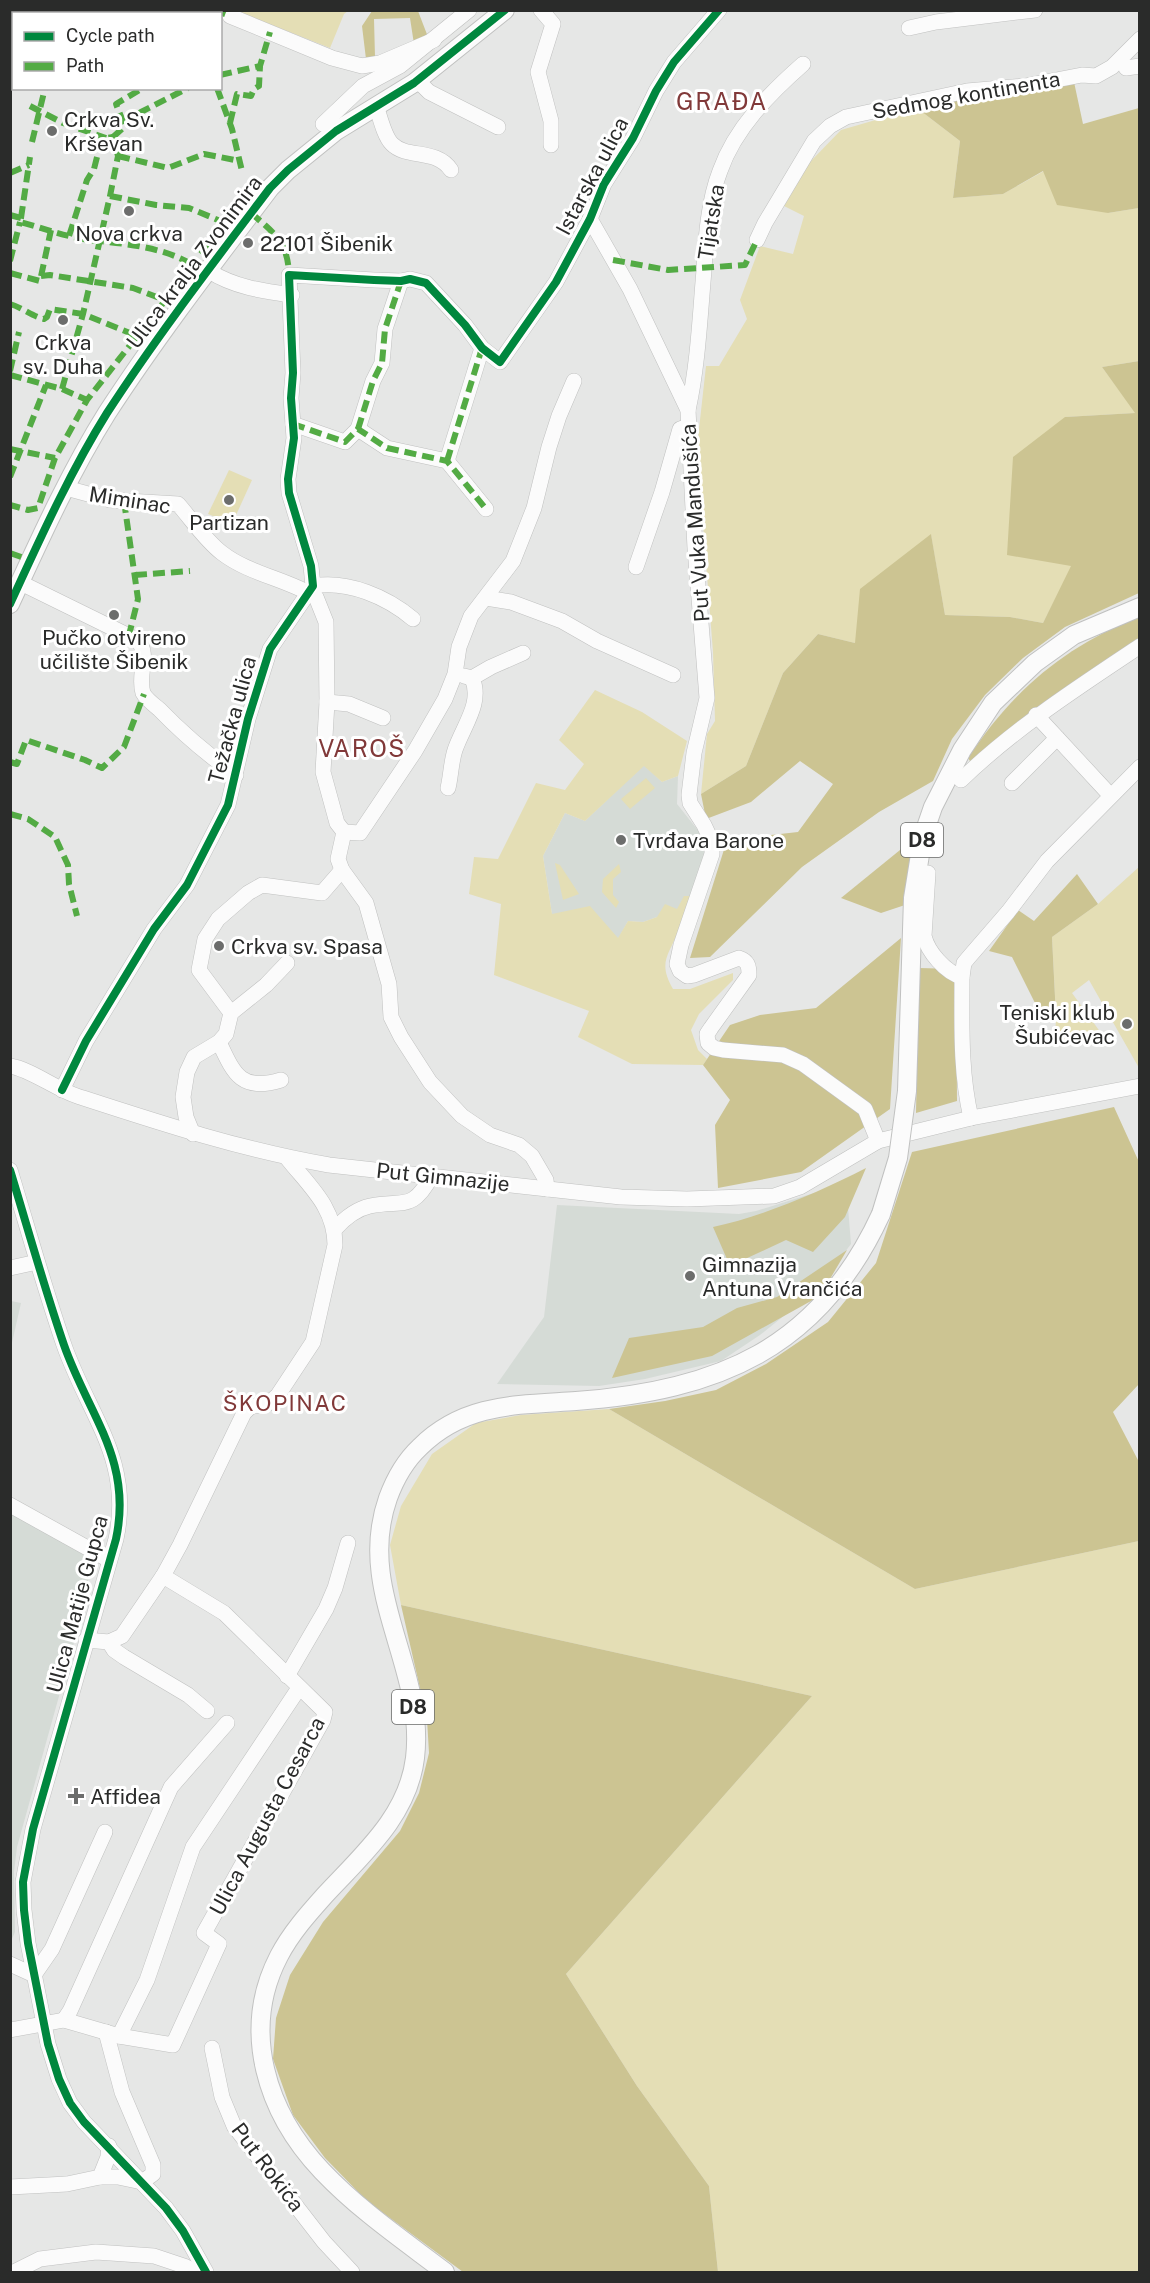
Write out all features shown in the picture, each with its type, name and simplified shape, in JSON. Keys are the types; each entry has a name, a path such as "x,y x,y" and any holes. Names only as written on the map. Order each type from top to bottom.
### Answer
{"main road":[{"name":"Ulica kralja Zvonimira","path":"10,604 81,457 107,414 165,328 270,188 288,170 336,131 417,80 505,10"},
{"name":"D8","path":"445,2272 351,2199 320,2170 294,2136 277,2104 260,2052 263,1999 279,1955 310,1912 367,1851 389,1823 404,1797 414,1763 416,1740 410,1692 380,1577 378,1544 381,1516 392,1487 403,1467 418,1448 452,1423 473,1414 500,1406 628,1397 667,1390 710,1377 750,1359 785,1336 823,1303 857,1260 881,1214 898,1158 907,1091 913,898 923,836 933,807 962,750 993,703 1035,663 1074,635 1140,607"}],"street":[{"path":"324,124 363,86 400,66 469,10"},
{"path":"541,10 553,24 538,72 551,121 551,145"},
{"name":"Istarska ulica","path":"482,348 500,362 556,282 590,219 604,183 633,138 656,91 674,62 719,10"},
{"path":"909,28 936,22 1035,10"},
{"path":"230,16 332,58 362,66 380,63 434,40"},
{"name":"Sedmog kontinenta","path":"757,240 765,222 814,141 830,126 846,117 967,91 1025,86 1082,75 1096,76 1112,68 1140,39"},
{"name":"Tijatska","path":"688,410 699,324 706,234 720,171 731,148 756,110 777,87 804,64"},
{"path":"417,80 429,93 498,127"},
{"path":"376,105 392,144 403,150 429,155 447,165 451,170"},
{"name":"Put Vuka Mandušića","path":"590,219 630,289 688,410 707,698 698,733 689,795 690,803 712,842 712,854 681,945 677,964 680,972 687,976 739,958 745,960 749,966 749,975 707,1034 708,1043 714,1048 723,1050 783,1055 804,1064 865,1109 878,1141"},
{"path":"209,271 251,290 292,295"},
{"path":"447,461 482,348 465,325 426,283 410,279 400,281 290,275 292,295 291,398 294,438 288,479 289,494 311,566 311,589 326,622 327,702 323,772 337,823 344,832 360,833 429,729 455,674 459,647 471,615 513,561 534,508 549,447 574,381"},
{"path":"293,424 345,442 358,429 373,381 382,363 385,328 400,281"},
{"path":"636,567 662,492 680,429 688,426"},
{"path":"358,429 387,448 447,461 486,510"},
{"name":"Miminac","path":"66,488 110,500 178,504 222,553 240,564 311,589 333,585 355,589 387,601 413,619"},
{"path":"21,583 137,640 142,645 145,657 140,673 144,694 192,743 236,776"},
{"name":"Težačka ulica","path":"62,1090 86,1041 154,929 187,885 228,805 248,719 270,649 311,589"},
{"path":"486,598 511,602 562,621 597,641 673,675"},
{"path":"961,780 1036,715 1140,646"},
{"path":"455,674 472,678 524,653"},
{"path":"448,788 454,754 475,698 477,688 472,678"},
{"path":"327,702 349,704 383,718"},
{"path":"1036,715 1110,795"},
{"path":"1012,783 1057,738"},
{"path":"971,1118 963,1066 962,977 964,963 1008,912 1047,861 1140,767"},
{"path":"344,832 338,859 342,870 366,903 389,984 391,1017 401,1037 430,1082 462,1116 490,1135 519,1144 532,1156 546,1180 547,1189"},
{"path":"231,1013 199,970 205,939 218,919 248,893 262,885 322,893 342,870"},
{"path":"928,873 924,936 926,945 952,973 962,977"},
{"path":"193,1134 186,1117 183,1097 187,1072 194,1057 219,1042 226,1034 231,1013 266,985 288,963"},
{"path":"219,1042 232,1069 240,1078 262,1084 281,1080"},
{"name":"Put Gimnazije","path":"10,1066 62,1090 193,1134 287,1158 328,1165 621,1197 687,1199 774,1196 800,1187 878,1141 971,1118 1140,1086"},
{"path":"86,1640 109,1642 122,1636 163,1576 244,1413 250,1407 269,1402 278,1395 313,1342 334,1245 334,1229 330,1214 323,1203 287,1158"},
{"name":"Ulica Matije Gupca","path":"10,1170 37,1262 70,1361 105,1435 119,1479 121,1517 27,1857 24,1910 34,1975 59,2079 70,2103 84,2122 142,2182 183,2231 206,2272"},
{"path":"334,1229 343,1219 368,1206 402,1204 415,1199 432,1175"},
{"path":"10,1268 37,1262"},
{"path":"10,1505 109,1560"},
{"path":"287,1676 326,1609 335,1588 348,1543"},
{"path":"10,2187 67,2184 100,2177 118,2177 142,2182 153,2174 153,2165 122,2092 112,2034 147,1980 193,1847 299,1689 224,1613 163,1576"},
{"path":"109,1642 114,1650 188,1695 207,1711"},
{"name":"Ulica Augusta Cesarca","path":"112,2034 173,2045 219,1944 204,1933 323,1720 325,1712 299,1689"},
{"path":"64,2020 171,1787 228,1723"},
{"path":"10,1964 34,1975 52,1949 105,1832"},
{"path":"10,2030 64,2020 112,2034"},
{"name":"Put Rokića","path":"212,2048 222,2097 234,2126 324,2242 352,2272"},
{"path":"100,2177 108,2157 109,2146"},
{"path":"14,2272 40,2259 96,2252 154,2256 196,2272"}],"shaded area":[{"path":"236,11 348,11 344,14 330,48"},
{"path":"372,11 418,11 428,37 414,44 410,18 374,19 375,57 366,59 362,26"},
{"path":"1074,82 1083,124 1139,108 1139,208 1108,213 1057,205 1043,171 1003,194 953,198 960,141 917,108 967,96"},
{"path":"917,108 960,141 953,198 1003,194 1044,171 1108,213 1139,208 1139,361 1102,367 1136,413 1065,417 1072,566 1043,623 1010,617 945,615 931,535 855,643 818,634 783,673 746,766 701,794 707,734 715,721 713,652 697,447 706,366 719,366 747,319 740,300 760,246 793,254 804,216 784,206 810,162 841,130"},
{"path":"1139,361 1139,593 1065,627 1023,658 985,695 952,739 933,781 879,812 802,867 710,957 690,958 727,840 798,832 833,784 800,761 751,802 706,819 701,794 746,766 783,673 818,634 855,643 860,589 931,534 945,615 1010,617 1043,623 1071,566 1007,555 1013,457 1065,417 1135,413 1102,367"},
{"name":"Partizan","path":"229,470 252,480 232,524 208,514"},
{"path":"1139,617 1139,643 972,764 968,758 985,734 1003,712 1042,673 1087,642"},
{"path":"595,690 642,712 687,741 678,776 662,782 644,766 585,821 565,813 543,856 552,914 590,906 618,938 628,921 643,922 657,917 665,904 677,909 684,896 692,896 666,960 668,980 673,989 690,989 733,973 733,980 699,1014 691,1030 698,1050 707,1059 703,1065 632,1064 578,1037 589,1011 494,975 501,904 469,894 474,857 498,859 536,783 565,790 584,764 559,740"},
{"path":"644,765 662,782 678,776 677,804 708,843 692,896 677,910 643,922 628,921 618,939 552,914 543,856 565,813 585,821"},
{"path":"646,778 655,788 630,809 621,799"},
{"path":"916,837 905,905 881,913 841,898"},
{"path":"555,863 560,865 579,894 563,900"},
{"path":"619,864 621,872 613,879 613,895 619,902 616,908 602,892 603,879"},
{"path":"1139,867 1139,1068 1089,980 1072,993 1101,1033 1055,1042 1052,937 1098,904"},
{"path":"1077,874 1098,904 1052,937 1056,1017 1040,1013 1012,957 989,951 1018,910 1034,921"},
{"path":"901,938 890,1109 801,1172 718,1188 715,1125 730,1100 703,1065 730,1025 760,1015 816,1008"},
{"path":"919,968 956,969 957,1101 916,1113"},
{"path":"1114,1107 1139,1162 1139,1384 1113,1412 1139,1462 1139,1541 915,1589 609,1409 665,1401 716,1390 766,1364 828,1322 876,1263 912,1152"},
{"path":"866,1168 845,1217 813,1252 786,1240 730,1266 713,1227 752,1217 791,1202"},
{"path":"846,1183 851,1244 816,1290 760,1335 721,1361 645,1379 599,1386 497,1384 544,1317 557,1205 739,1214 756,1211"},
{"path":"847,1250 820,1296 712,1356 612,1378 629,1338 703,1327 737,1308 777,1297"},
{"path":"10,1301 21,1303 11,1347"},
{"path":"609,1409 915,1589 1139,1541 1139,2272 718,2272 709,2186 637,2086 566,1974 812,1696 401,1605 390,1545 401,1506 432,1454 476,1423 521,1415"},
{"path":"11,1512 84,1555 88,1559 91,1571 82,1600 83,1610 17,1847 14,1872 15,1932 11,1941"},
{"path":"401,1605 812,1696 566,1974 637,2086 709,2186 718,2272 463,2272 367,2201 325,2158 293,2115 273,2059 276,2018 290,1975 323,1922 400,1831 419,1793 429,1753 427,1719"}],"marked path":[{"path":"214,10 219,12"},
{"path":"222,13 230,16"},
{"path":"222,75 260,66 270,32"},
{"path":"230,123 237,94 251,96 254,89 259,86 260,66"},
{"path":"32,142 45,90"},
{"path":"124,124 116,104 140,90"},
{"path":"113,137 123,128 124,124 141,112 184,90"},
{"path":"218,90 232,129 242,171"},
{"path":"30,106 63,123 106,138"},
{"path":"62,389 83,314 110,196 118,156 113,137 106,138 100,145 94,169 87,180 69,236"},
{"path":"118,156 168,168 204,154 240,161"},
{"path":"21,218 30,157"},
{"path":"10,173 29,165"},
{"path":"201,254 252,180"},
{"path":"110,196 156,205 189,208 223,222"},
{"path":"251,213 273,233 283,246 289,275"},
{"path":"10,215 21,218 20,222 59,233 88,240 147,248 182,259 193,265 87,400 55,458 38,508 28,510 10,505"},
{"path":"10,261 20,222"},
{"path":"10,273 40,281 51,230"},
{"path":"613,260 668,270 745,265 757,240"},
{"path":"41,276 50,275 133,288 165,300"},
{"path":"358,429 373,381 382,363 385,329 401,281"},
{"path":"10,304 44,319 50,309 83,314 130,333 136,338"},
{"path":"10,371 19,332"},
{"path":"447,461 482,348"},
{"path":"10,375 62,389 87,400"},
{"path":"10,477 46,385"},
{"path":"293,424 345,442 358,429 387,448 447,461 486,509"},
{"path":"10,449 55,458"},
{"path":"124,501 138,599 129,635"},
{"path":"10,553 24,558"},
{"path":"135,575 190,571"},
{"path":"10,762 17,764 26,740 102,768 124,747 144,694"},
{"path":"10,814 28,819 55,837 68,865 69,884 77,916"}],"cycle path":[{"path":"10,604 68,483 107,413 166,327 270,188 288,170 336,131 414,83 505,10"},
{"path":"62,1090 86,1041 154,929 187,885 228,805 248,719 270,649 313,586 311,566 289,493 288,479 294,438 289,275 401,281 410,279 426,283 465,325 482,348 500,362 556,282 590,219 604,184 633,138 656,91 674,62 719,10"},
{"path":"10,1170 64,1345 113,1461 120,1511 116,1539 33,1829 23,1882 28,1943 48,2044 59,2079 70,2103 84,2122 166,2208 183,2231 206,2272"}],"place":[{"name":"Crkva Sv. Krševan","path":"52,131"},
{"name":"Nova crkva","path":"129,211"},
{"name":"22101 Šibenik","path":"248,243"},
{"name":"Crkva sv. Duha","path":"63,320"},
{"name":"Partizan","path":"229,500"},
{"name":"Pučko otvireno učilište Šibenik","path":"114,615"},
{"name":"Tvrđava Barone","path":"621,840"},
{"name":"Crkva sv. Spasa","path":"219,946"},
{"name":"Teniski klub Šubićevac","path":"1127,1024"},
{"name":"Gimnazija Antuna Vrančića","path":"690,1276"},
{"name":"Affidea","path":"76,1796"}],"district":[{"name":"GRAĐA","path":"722,101"},
{"name":"VAROŠ","path":"362,748"},
{"name":"ŠKOPINAC","path":"285,1403"}]}
